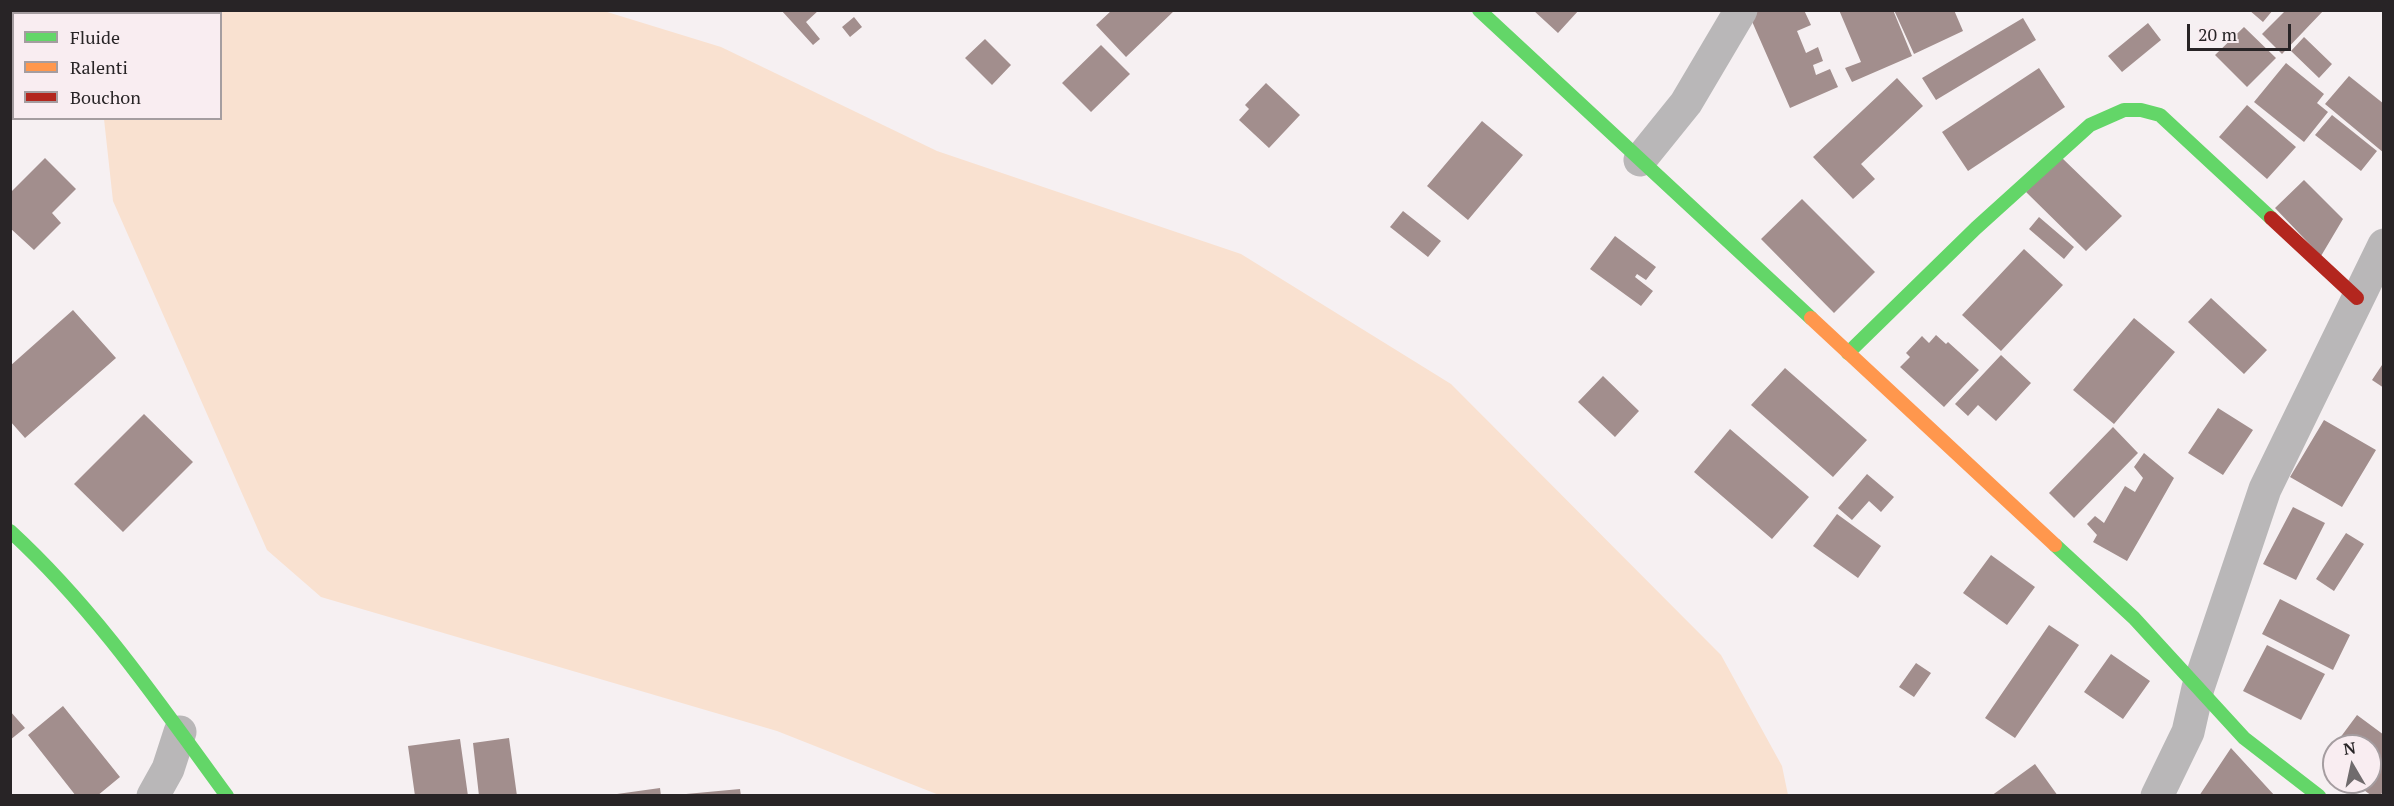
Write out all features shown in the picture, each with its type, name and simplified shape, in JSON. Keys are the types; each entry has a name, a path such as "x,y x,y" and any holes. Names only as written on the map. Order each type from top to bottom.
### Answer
{"street":[{"path":"1479,10 2134,618 2244,738 2319,795"},
{"path":"1640,160 1686,103 1741,10"},
{"path":"1848,353 1976,228 2090,125 2108,114 2135,108 2160,116 2357,298"},
{"path":"2157,795 2188,732 2198,688 2265,489 2384,246"},
{"path":"10,531 34,551 90,612 227,795"},
{"path":"153,795 168,769 180,732"}],"shaded area":[{"path":"604,11 721,47 937,151 1241,254 1451,384 1721,655 1782,766 1788,795 939,795 777,731 321,597 267,550 113,201 104,120 222,120 222,12 112,12"}],"building":[{"path":"781,10 819,10 806,22 820,39 813,45"},
{"path":"1112,10 1175,10 1126,57 1096,25"},
{"path":"1533,10 1579,10 1558,33"},
{"path":"1747,10 1804,10 1811,25 1797,31 1806,53 1818,47 1823,61 1813,65 1816,75 1830,69 1838,87 1790,108"},
{"path":"1839,10 1893,10 1912,56 1852,82 1845,68 1861,62"},
{"path":"1894,10 1954,10 1963,31 1914,54"},
{"path":"2249,10 2273,10 2263,22"},
{"path":"2286,10 2324,10 2282,54 2262,34"},
{"path":"854,17 862,27 850,37 842,27"},
{"path":"2023,18 2036,40 1936,100 1922,78"},
{"path":"2148,23 2161,40 2122,72 2108,56"},
{"path":"2244,27 2276,58 2247,87 2215,55"},
{"path":"2304,37 2332,64 2319,78 2291,51"},
{"path":"985,39 1011,65 992,85 965,58"},
{"path":"1101,45 1130,74 1091,112 1062,83"},
{"path":"2286,63 2324,94 2317,103 2328,112 2304,142 2254,102"},
{"path":"2039,68 2065,107 1968,171 1942,132"},
{"path":"2349,76 2384,104 2384,153 2325,104"},
{"path":"1897,78 1923,106 1861,164 1875,179 1853,199 1813,157"},
{"path":"1266,83 1300,115 1269,148 1239,120 1249,109 1245,105"},
{"path":"2247,105 2296,147 2267,179 2219,137"},
{"path":"2332,115 2377,151 2361,171 2315,135"},
{"path":"1482,121 1523,155 1468,220 1427,186"},
{"path":"2061,157 2122,216 2086,251 2026,192"},
{"path":"45,158 76,189 52,213 61,223 34,250 10,228 10,193"},
{"path":"2304,180 2343,219 2321,256 2275,208"},
{"path":"1802,199 1875,272 1834,313 1761,239"},
{"path":"1403,211 1441,241 1428,257 1390,227"},
{"path":"2039,217 2074,247 2064,259 2029,229"},
{"path":"1615,236 1656,267 1646,280 1637,274 1635,277 1653,291 1641,306 1590,269"},
{"path":"2024,249 2063,285 2001,351 1962,315"},
{"path":"2211,298 2267,350 2244,374 2188,322"},
{"path":"73,310 116,358 25,438 10,421 10,366"},
{"path":"2134,318 2175,352 2114,424 2073,390"},
{"path":"1936,335 1946,344 1948,342 1979,370 1944,407 1900,367 1910,357 1906,353 1922,336 1929,343"},
{"path":"2001,355 2031,383 1996,421 1978,405 1968,416 1955,404"},
{"path":"2384,362 2384,388 2372,380"},
{"path":"1785,368 1867,440 1833,477 1751,405"},
{"path":"1603,376 1639,411 1615,437 1578,402"},
{"path":"2218,408 2253,430 2223,475 2188,453"},
{"path":"144,414 193,462 123,532 74,484"},
{"path":"2324,420 2376,450 2342,507 2290,477"},
{"path":"2113,427 2138,453 2074,518 2049,493"},
{"path":"1730,429 1809,497 1772,539 1694,472"},
{"path":"2144,453 2174,478 2127,561 2093,542 2097,535 2087,524 2095,516 2104,523 2125,486 2135,492 2143,478 2134,467"},
{"path":"1867,474 1894,497 1881,512 1869,501 1852,520 1838,508"},
{"path":"2293,507 2325,523 2296,580 2263,564"},
{"path":"1837,514 1881,546 1858,578 1813,546"},
{"path":"2346,533 2364,544 2334,591 2316,579"},
{"path":"1991,555 2035,587 2007,625 1963,593"},
{"path":"2280,599 2350,635 2333,670 2262,634"},
{"path":"2049,625 2079,645 2015,738 1985,718"},
{"path":"2267,645 2325,674 2301,720 2243,691"},
{"path":"2111,654 2150,681 2123,719 2084,692"},
{"path":"1916,663 1931,673 1914,697 1899,687"},
{"path":"63,706 120,777 97,796 76,796 28,735"},
{"path":"10,711 25,728 10,740"},
{"path":"2357,715 2384,735 2384,790 2382,793 2382,734 2343,734"},
{"path":"509,738 517,796 479,796 473,743"},
{"path":"460,739 468,796 415,796 408,746"},
{"path":"2231,748 2275,796 2199,796"},
{"path":"2035,764 2058,796 1991,796"},
{"path":"660,788 661,796 617,796 617,794"},
{"path":"740,789 741,796 686,796 686,794"}],"traffic: fast":[{"path":"1479,10 1811,318"},
{"path":"1848,353 1976,228 2090,125 2124,110 2141,110 2160,115 2271,218"},
{"path":"10,531 41,561 98,625 151,692 227,796"},
{"path":"2055,545 2134,618 2244,738 2319,796"}],"traffic: slow":[{"path":"1811,318 2055,545"}],"traffic: jam":[{"path":"2271,218 2357,298"}]}
